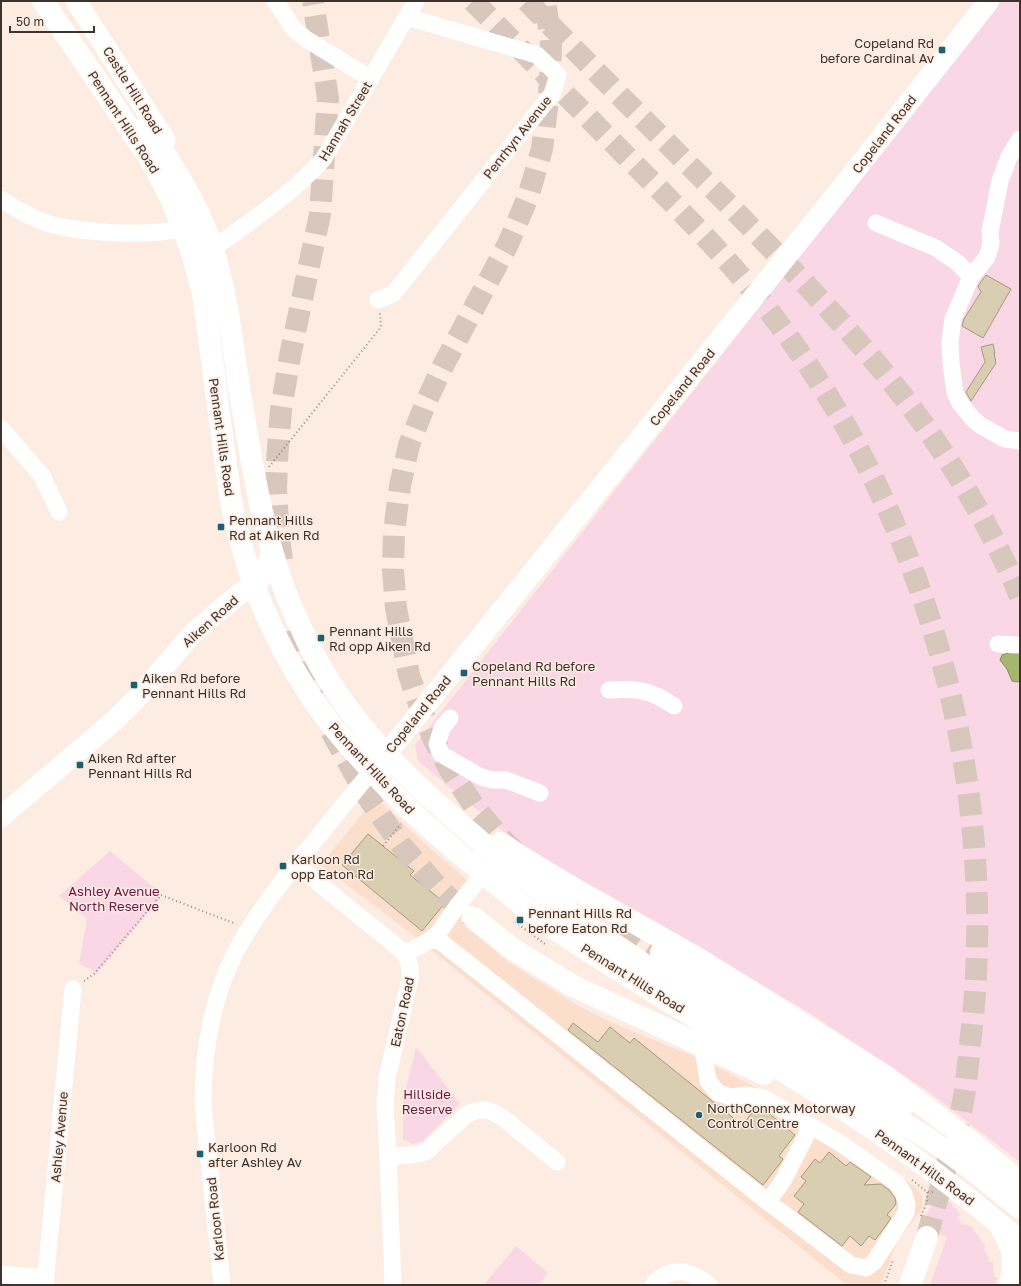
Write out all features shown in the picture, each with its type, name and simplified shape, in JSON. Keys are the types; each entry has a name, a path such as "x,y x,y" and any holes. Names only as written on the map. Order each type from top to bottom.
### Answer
{"highway":[{"name":"Pennant Hills Road","path":"43,1 149,157 170,196 183,228 192,253 203,293 230,495 240,545 253,586 281,646 306,691 334,729 372,771 431,830 530,911 583,948 832,1102 902,1149 948,1182 1020,1242"},
{"name":"Pennant Hills Road","path":"60,1 183,182 191,197 212,248 223,290 254,475 272,552 284,587 309,645 333,688 360,725 419,788 523,878 595,931 692,995 941,1148 1020,1208"},
{"path":"419,788 523,858 581,893 698,959 885,1076 971,1142 1020,1182"},
{"path":"473,917 511,948 573,986 769,1076 832,1102"},
{"path":"661,952 678,967 917,1115 1004,1180 1020,1194"},
{"path":"917,1115 971,1142"},
{"path":"997,1222 1011,1245 1014,1254 1014,1264 1010,1285"},
{"path":"910,1285 927,1237"}],"main road":[{"name":"Castle Hill Road","path":"76,1 173,154 183,182"},
{"name":"Copeland Road","path":"372,771 817,219 989,1"},
{"name":"Aiken Road","path":"1,817 114,721 139,696 193,632 238,595 259,581 265,572 272,552"}],"street":[{"path":"275,1 294,29 306,39 371,79"},
{"name":"Hannah Street","path":"212,248 234,234 311,174 324,158 416,1"},
{"name":"Penrhyn Avenue","path":"378,300 393,294 552,94 558,75 537,54 407,17"},
{"path":"1020,139 1009,157 1000,181 990,232 991,244 987,257 971,277 953,319 950,342 955,393 964,408 980,425 1005,439 1020,441"},
{"path":"1,199 33,218 49,224 72,229 141,233 171,232 183,228"},
{"path":"876,223 936,248 958,263 971,277"},
{"path":"1,428 42,476 59,512"},
{"path":"253,586 265,582 277,583 284,587"},
{"path":"998,644 1020,645"},
{"path":"609,690 642,690 660,696 674,706"},
{"path":"450,718 442,728 437,744 441,754 481,777 493,780 506,780 540,793"},
{"path":"372,771 296,865 362,917 405,954 430,940 439,932 483,874"},
{"name":"Karloon Road","path":"222,1285 203,1104 203,1079 208,1037 225,978 235,954 246,933 296,865"},
{"path":"430,940 440,941 768,1202 851,1265 859,1268 866,1268 874,1262 906,1214 907,1205 904,1194 897,1183 840,1143 764,1098 747,1095 731,1097 718,1093 708,1081 703,1049 697,1042"},
{"name":"Eaton Road","path":"393,1285 385,1104 387,1078 410,979 410,966 405,954"},
{"name":"Ashley Avenue","path":"46,1282 73,989"},
{"path":"388,1157 419,1154 427,1150 466,1115 472,1112 484,1110 493,1112 502,1118 557,1162"},
{"path":"768,1202 784,1178 811,1126"},
{"path":"653,1285 667,1274 683,1272 692,1274 709,1285"},
{"path":"1,1274 46,1282"}],"path":[{"path":"266,470 382,327 378,300"},
{"path":"383,846 404,821"},
{"path":"73,989 94,974 160,895 236,924"}],"shaded area":[{"path":"1020,651 1020,681 1017,682 1012,681 1007,669 1000,660 1002,655"},
{"path":"374,799 377,799 477,889 461,918 462,924 510,963 580,1007 613,1023 712,1064 809,1116 839,1134 914,1186 921,1195 923,1203 921,1210 897,1242 881,1285 847,1285 409,932 321,865"}],"green space":[{"path":"1000,1 1020,1 1020,1162 926,1090 808,1012 657,922 521,846 418,761 415,745"},
{"name":"Ashley Avenue North Reserve","path":"110,851 158,891 160,899 96,974 91,969 79,964 87,919 59,896"},
{"name":"Hillside Reserve","path":"416,1047 460,1104 423,1141 412,1144 403,1139 403,1101"},
{"path":"941,1198 949,1201 960,1214 957,1218 962,1224 971,1226 985,1246 984,1248 990,1262 993,1262 994,1277 998,1277 995,1285 930,1285 947,1237 927,1230 919,1224 933,1205"},
{"path":"516,1246 548,1273 538,1285 484,1285"}],"building":[{"path":"986,275 1011,289 983,338 962,326 964,319 981,292 978,286"},
{"path":"993,344 996,363 971,401 966,392 985,362 981,347"},
{"path":"368,834 414,871 410,875 445,903 422,931 342,865"},
{"name":"NorthConnex Motorway Control Centre","path":"573,1023 598,1042 610,1027 630,1043 634,1038 742,1125 757,1107 766,1111 795,1135 779,1156 783,1159 763,1185 568,1030"},
{"path":"829,1152 846,1166 850,1162 871,1177 864,1185 881,1184 889,1190 895,1198 896,1204 887,1215 891,1218 887,1224 875,1240 869,1236 861,1246 850,1236 842,1246 798,1212 804,1204 794,1196 806,1181 801,1177 815,1159 820,1163"}],"tunnel":[{"path":"282,560 279,539 276,489 281,410 290,356 320,214 328,98 313,1"},
{"path":"473,1 677,207 748,285 809,366 861,454 903,546 937,642 960,741 974,842 977,943 967,1076 960,1117 927,1237"},
{"path":"527,1 785,263 825,305 882,370 903,396 959,478 992,536 1020,596"},
{"path":"517,854 476,809 450,770 434,740 418,701 409,675 396,608 393,570 394,531 400,486 409,445 426,402 444,364 508,244 528,197 542,149 550,84 551,43 545,1"},
{"path":"297,629 308,677 316,696"},
{"path":"331,731 365,793 401,845 437,886 459,908 473,917"},
{"path":"623,926 661,952"}],"place":[{"name":"Copeland Rd before Cardinal Av","path":"942,50"},
{"name":"Pennant Hills Rd at Aiken Rd","path":"221,527"},
{"name":"Pennant Hills Rd opp Aiken Rd","path":"321,638"},
{"name":"Copeland Rd before Pennant Hills Rd","path":"464,673"},
{"name":"Aiken Rd before Pennant Hills Rd","path":"134,685"},
{"name":"Aiken Rd after Pennant Hills Rd","path":"80,765"},
{"name":"Karloon Rd opp Eaton Rd","path":"283,866"},
{"name":"Pennant Hills Rd before Eaton Rd","path":"520,920"},
{"name":"NorthConnex Motorway Control Centre","path":"699,1115"},
{"name":"Karloon Rd after Ashley Av","path":"200,1154"}]}
